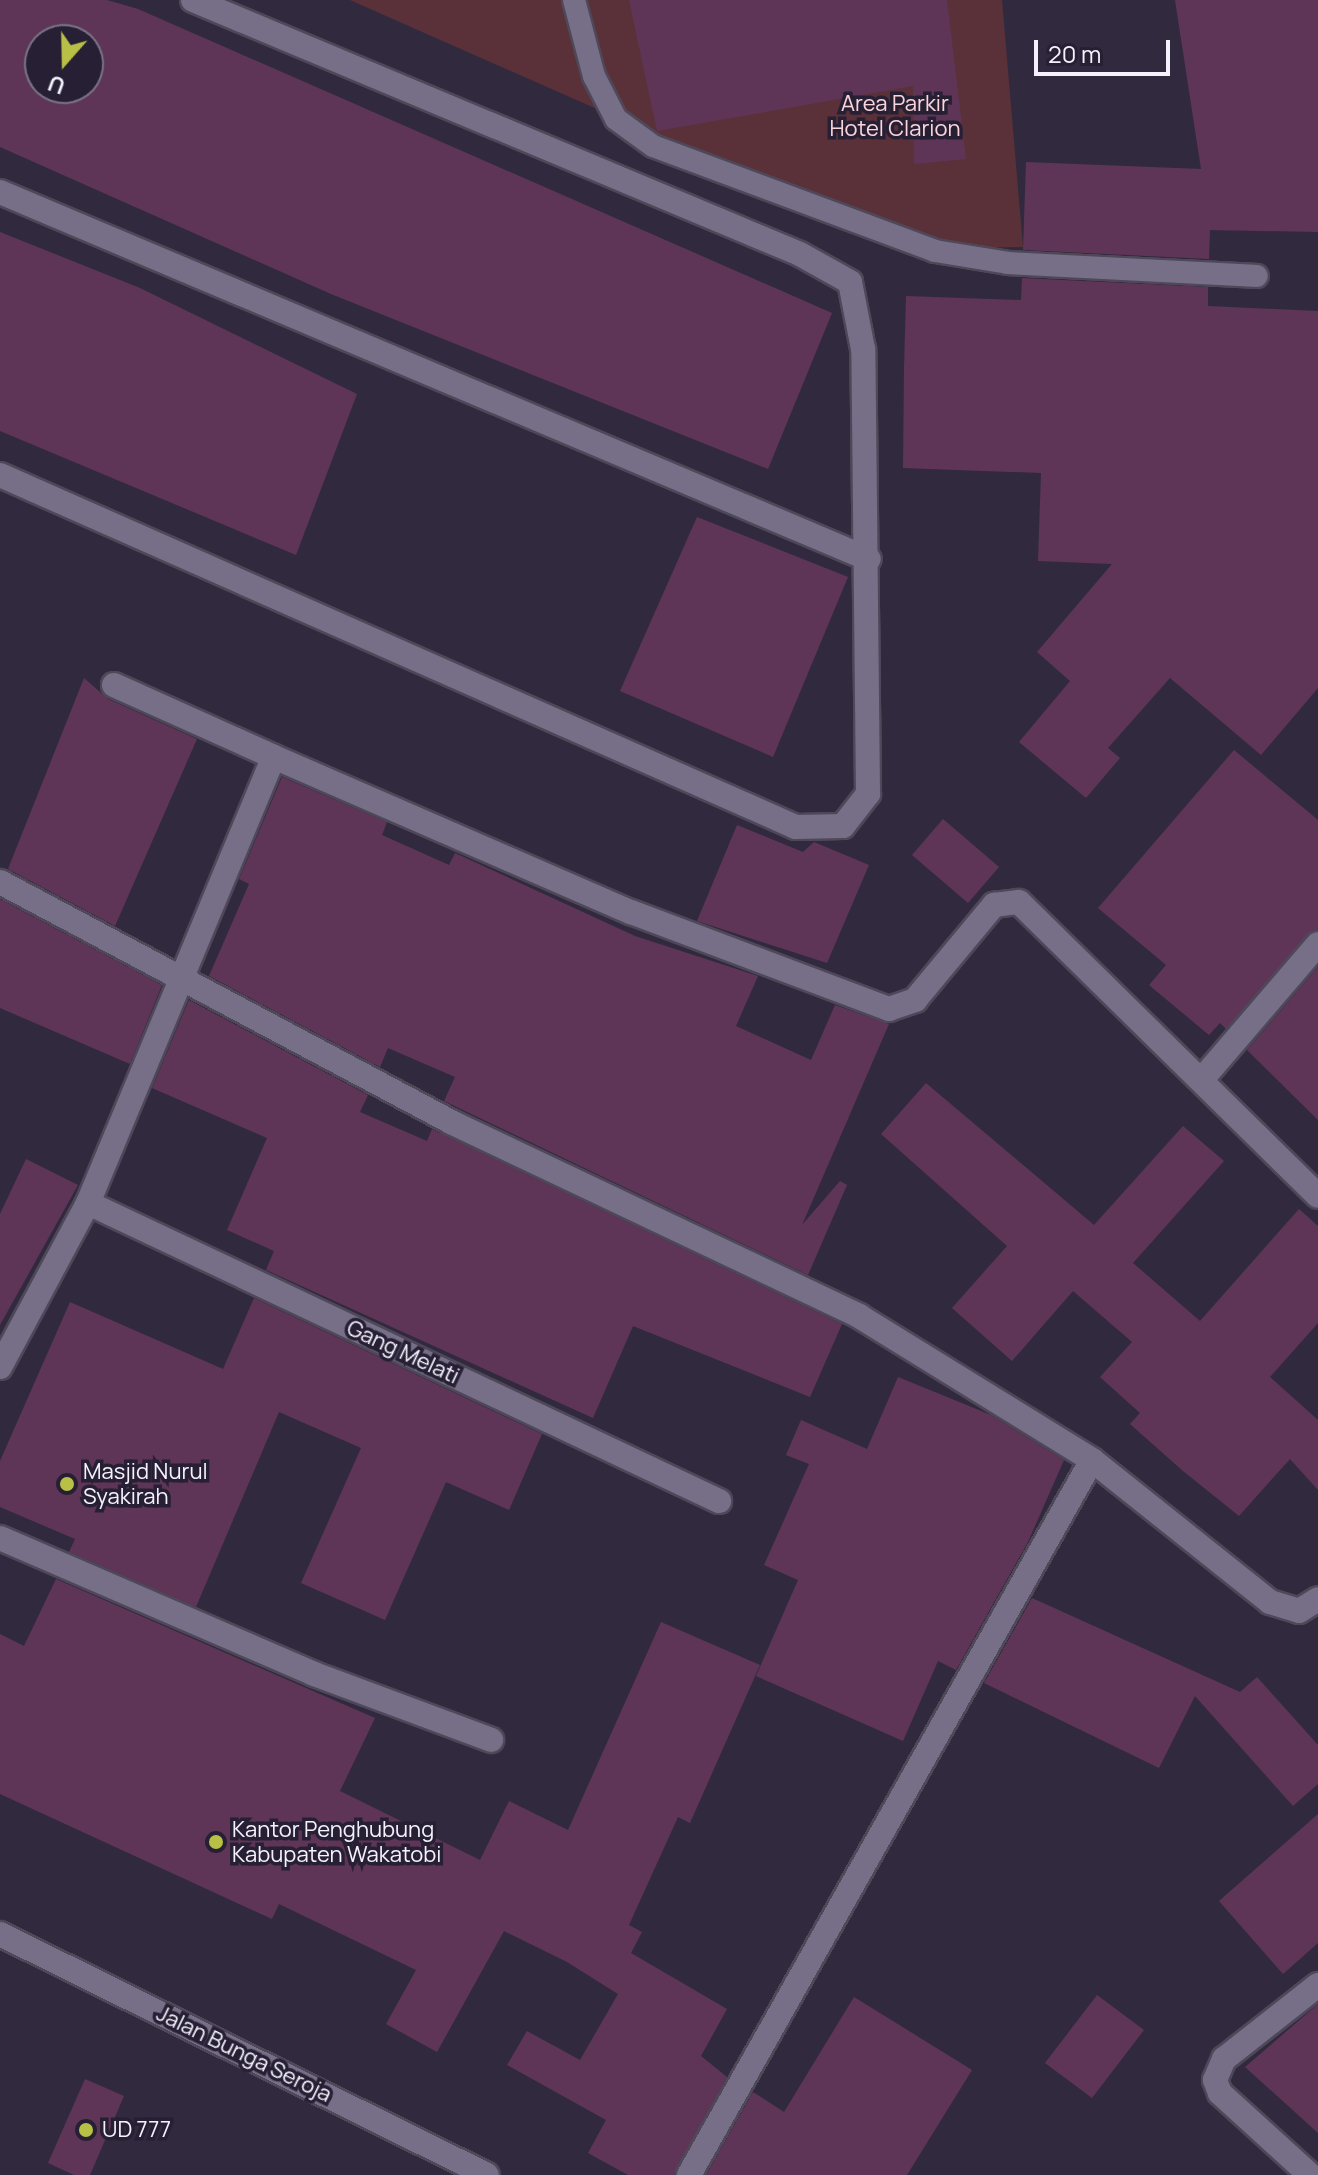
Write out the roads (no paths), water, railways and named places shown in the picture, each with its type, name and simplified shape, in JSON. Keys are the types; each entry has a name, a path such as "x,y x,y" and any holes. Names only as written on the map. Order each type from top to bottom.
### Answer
{"street":[{"path":"0,475 817,831 843,826 868,794 869,559 863,349 856,293 840,273 193,0"},
{"path":"0,192 869,559"},
{"path":"114,685 631,912 889,1009 915,1000 994,905 1019,902 1204,1077 1318,1196"},
{"path":"0,1367 88,1203 274,757"},
{"path":"0,882 184,975 453,1123 859,1316 1092,1460 1270,1602 1299,1611 1318,1599"},
{"path":"1204,1077 1318,944"},
{"name":"Gang Melati","path":"88,1203 719,1501"},
{"path":"689,2175 1092,1460"},
{"path":"0,1538 300,1668 491,1740"},
{"name":"Jalan Bunga Seroja","path":"0,1934 487,2175"},
{"path":"1310,2175 1220,2093 1215,2080 1224,2059 1318,1985"}],"lane":[{"path":"574,0 594,76 616,119 667,152 935,251 1008,263 1257,276"}],"place":[{"name":"Masjid Nurul Syakirah","path":"67,1484"},
{"name":"Kantor Penghubung Kabupaten Wakatobi","path":"216,1842"},
{"name":"UD 777","path":"86,2130"}],"park label":[{"name":"Area Parkir Hotel Clarion","path":"895,116"}]}
